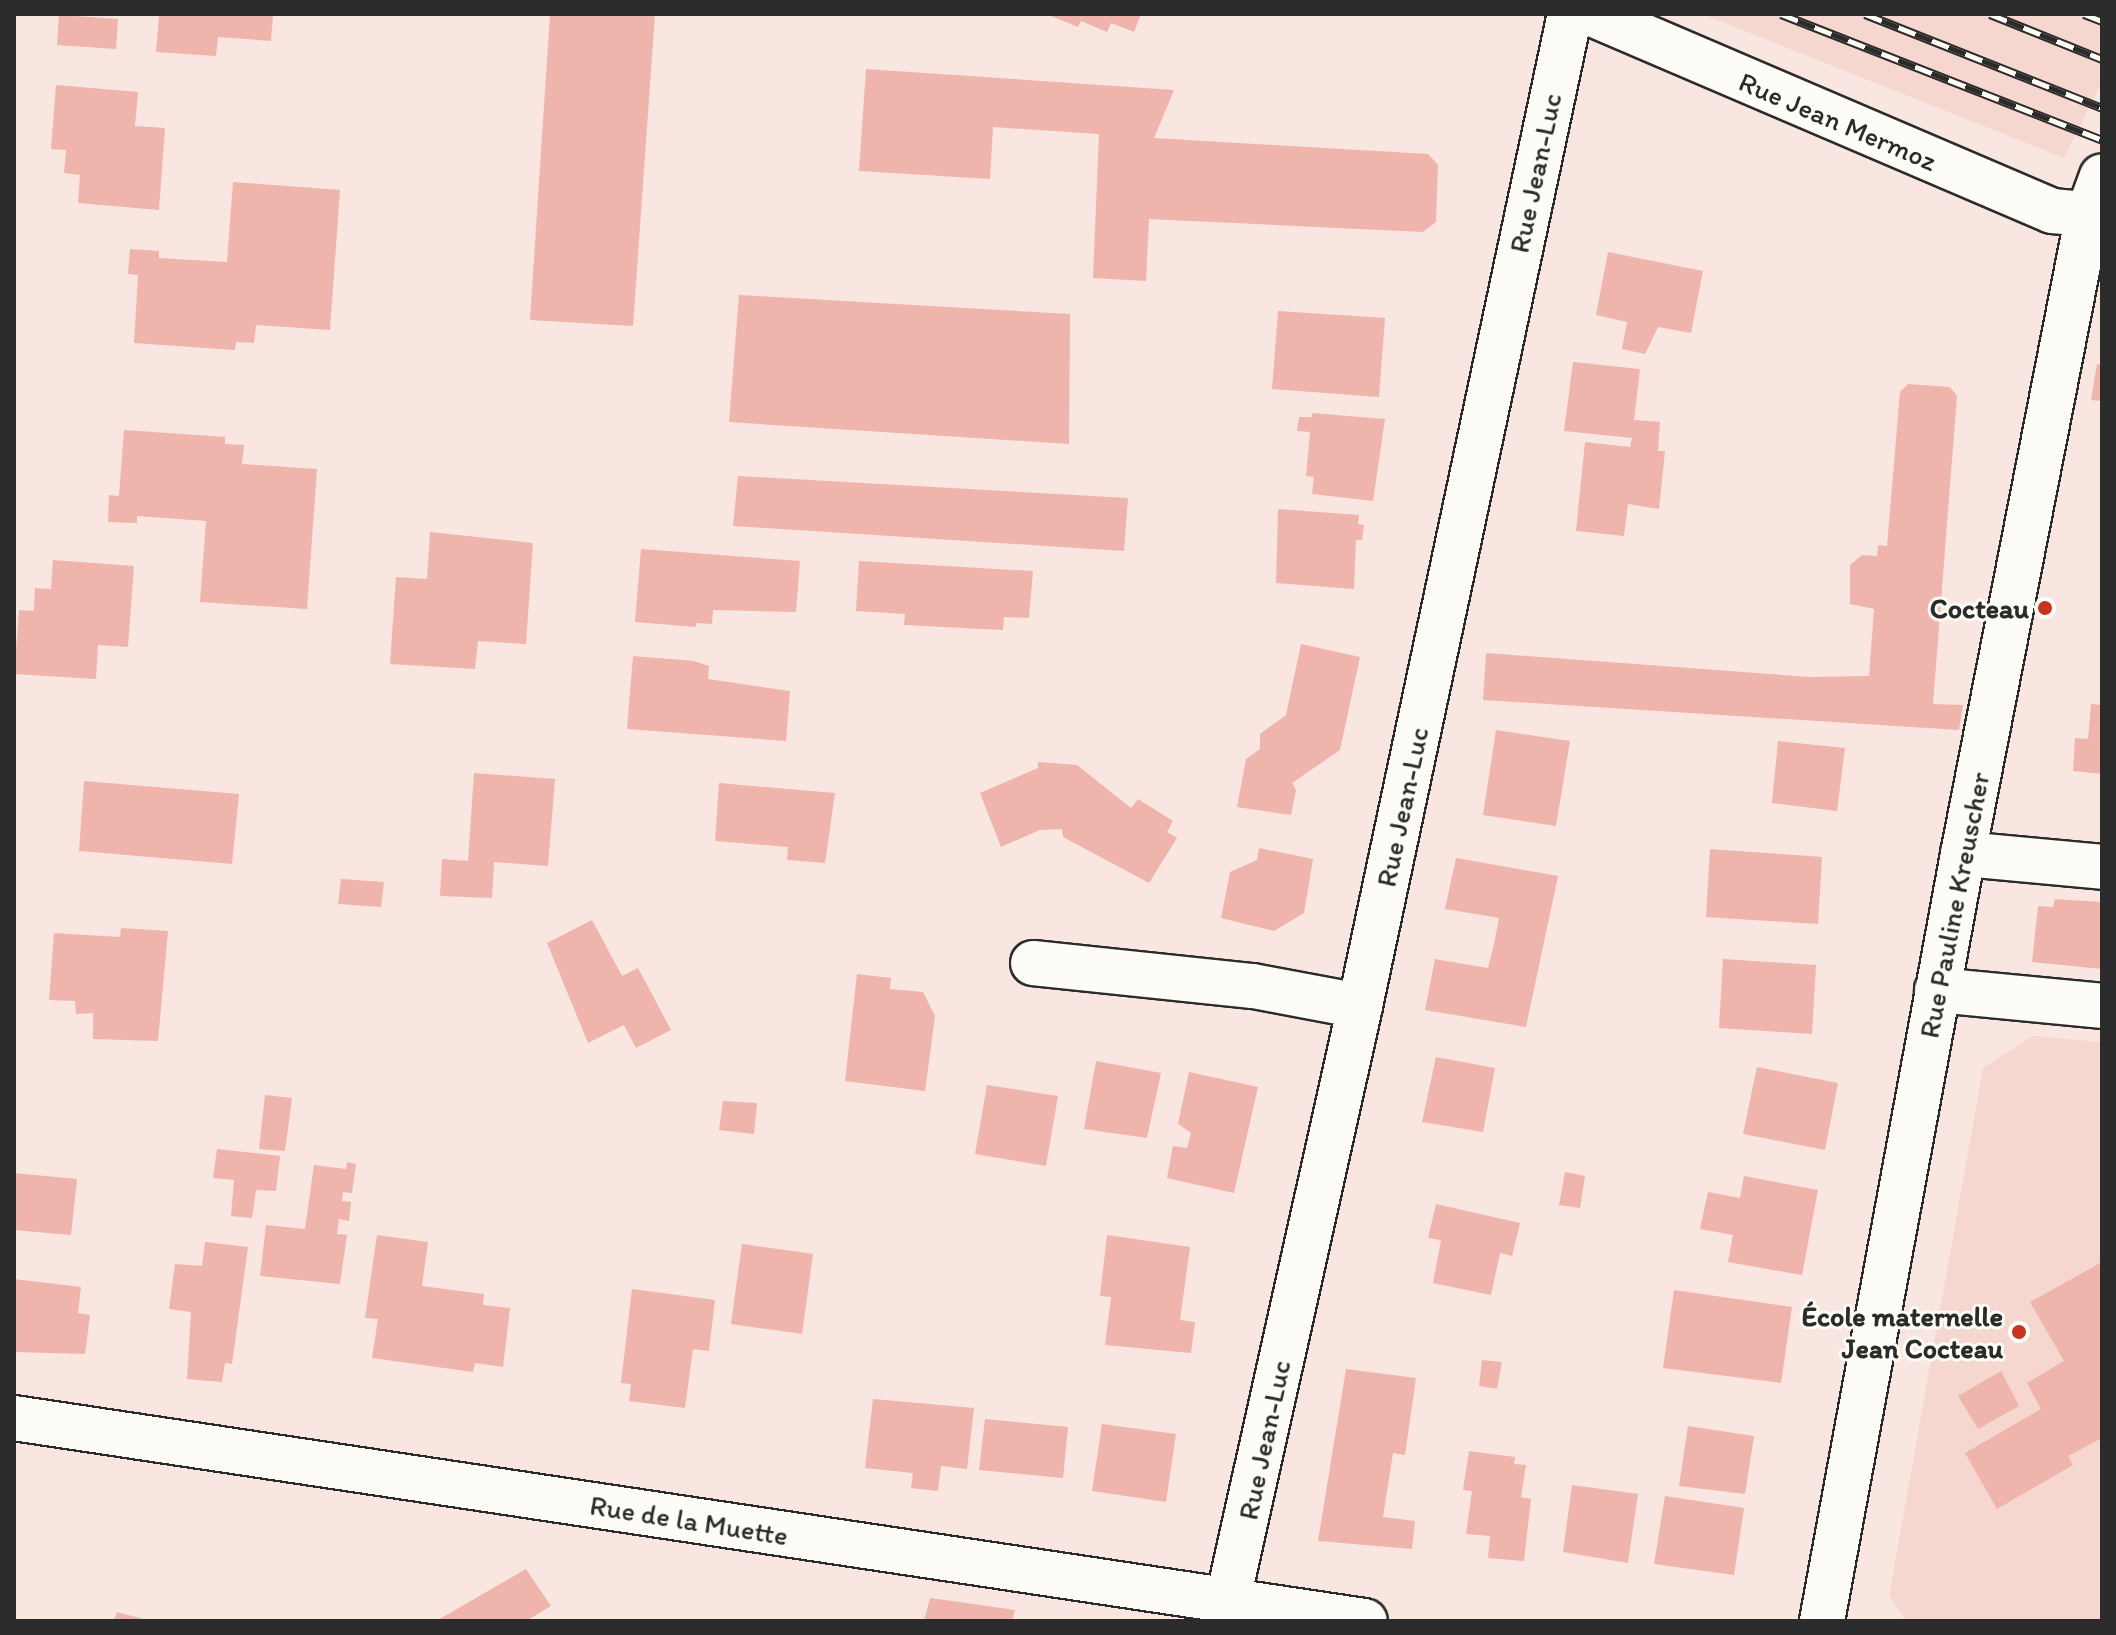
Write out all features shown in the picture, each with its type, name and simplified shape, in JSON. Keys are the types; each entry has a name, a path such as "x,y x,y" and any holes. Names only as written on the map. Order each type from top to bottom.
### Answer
{"street":[{"name":"Rue Jean-Luc","path":"1228,1599 1360,1006 1570,14"},
{"name":"Rue Jean Mermoz","path":"1592,14 2052,211 2095,194"},
{"name":"Rue Pauline Kreuscher","path":"1822,1621 1963,854 2095,194"},
{"path":"1963,854 2102,867"},
{"path":"1033,963 1253,986 1360,1006"},
{"path":"1937,990 2102,1006"},
{"name":"Rue de la Muette","path":"14,1418 1365,1621"}],"shaded area":[{"path":"1702,14 2102,14 2102,82 2064,158"},
{"name":"École maternelle Jean Cocteau","path":"2033,1036 2102,1042 2102,1621 1907,1621 1889,1596 1983,1068"}],"building":[{"path":"273,14 271,41 218,37 216,56 156,52 159,16"},
{"path":"550,14 655,14 633,326 530,320"},
{"path":"1046,14 1141,14 1134,32 1111,23 1107,32 1081,21 1078,27"},
{"path":"59,15 118,19 116,49 57,45"},
{"path":"866,69 1174,90 1154,138 1428,154 1438,165 1436,222 1423,232 1149,219 1146,281 1093,278 1099,134 993,127 990,179 859,171"},
{"path":"56,85 138,92 135,126 165,128 159,210 78,203 80,175 64,173 66,150 51,149"},
{"path":"233,182 340,190 330,330 256,325 254,343 236,342 235,350 134,343 138,275 128,274 130,249 159,251 159,258 227,262"},
{"path":"1608,252 1703,271 1691,333 1658,327 1645,354 1622,349 1627,322 1596,315"},
{"path":"739,295 1070,314 1069,444 729,422"},
{"path":"1278,311 1385,318 1379,397 1272,389"},
{"path":"1573,362 1640,369 1634,420 1660,422 1658,451 1665,451 1659,509 1628,504 1624,536 1576,531 1585,442 1630,447 1632,438 1564,431"},
{"path":"2097,364 2102,365 2102,401 2091,400"},
{"path":"1908,384 1950,387 1957,396 1933,704 1963,705 1959,730 1483,700 1486,653 1810,677 1869,676 1874,609 1850,604 1850,565 1862,555 1877,556 1878,545 1887,546 1900,392"},
{"path":"1312,413 1385,419 1373,501 1312,494 1314,477 1306,476 1310,432 1297,431 1299,417 1312,417"},
{"path":"124,430 225,437 225,444 244,445 242,464 317,469 307,609 200,602 206,521 137,516 137,523 108,522 109,495 119,496"},
{"path":"738,476 1128,498 1124,551 733,526"},
{"path":"1278,509 1359,515 1358,524 1364,525 1362,540 1356,540 1354,589 1276,583"},
{"path":"430,532 533,543 526,644 478,641 475,669 390,664 396,577 427,579"},
{"path":"641,549 800,561 796,612 713,610 712,624 696,623 696,627 635,622"},
{"path":"53,560 134,566 128,647 98,645 96,679 14,674 19,610 34,611 35,588 51,589"},
{"path":"859,561 1033,571 1029,618 1004,617 1003,630 904,625 905,614 856,611"},
{"path":"1301,644 1360,657 1340,750 1292,783 1296,790 1291,815 1237,807 1246,759 1260,749 1260,734 1286,715"},
{"path":"633,656 694,661 709,666 708,679 790,691 786,741 627,729"},
{"path":"2091,704 2102,705 2102,774 2073,771 2075,738 2088,739"},
{"path":"1496,730 1570,741 1556,826 1483,815"},
{"path":"1778,741 1845,748 1837,811 1772,803"},
{"path":"1038,762 1077,765 1131,808 1138,799 1173,821 1167,832 1177,838 1149,883 1063,837 1062,829 1040,830 1001,847 980,793 1038,768"},
{"path":"474,773 555,779 548,866 494,862 492,898 440,896 442,859 468,861"},
{"path":"84,781 239,794 232,864 79,851"},
{"path":"719,783 835,793 825,863 787,860 788,847 715,841"},
{"path":"1259,848 1313,859 1304,913 1274,931 1221,918 1230,872 1257,860"},
{"path":"1710,849 1822,857 1818,924 1706,917"},
{"path":"1456,858 1558,876 1526,1027 1425,1010 1435,959 1488,968 1494,944 1499,918 1445,909"},
{"path":"341,879 384,882 381,907 338,904"},
{"path":"2055,899 2101,902 2102,969 2032,962 2038,906 2053,907"},
{"path":"592,920 622,976 638,968 671,1030 636,1048 624,1025 588,1043 547,943"},
{"path":"121,928 168,931 158,1041 93,1039 93,1013 76,1014 75,1001 49,1000 54,933 120,937"},
{"path":"1723,959 1816,965 1812,1034 1719,1028"},
{"path":"857,974 891,978 890,989 923,992 935,1016 925,1091 845,1081"},
{"path":"1436,1057 1495,1068 1483,1132 1422,1122"},
{"path":"1096,1061 1161,1073 1147,1138 1084,1129"},
{"path":"1757,1067 1838,1083 1825,1150 1743,1134"},
{"path":"1189,1072 1258,1087 1234,1193 1167,1178 1173,1146 1187,1148 1191,1133 1178,1124"},
{"path":"987,1085 1058,1096 1046,1166 975,1154"},
{"path":"265,1095 292,1098 285,1151 259,1149"},
{"path":"723,1101 757,1103 754,1134 719,1130"},
{"path":"217,1149 280,1156 276,1191 256,1190 252,1218 231,1216 234,1180 213,1178"},
{"path":"347,1162 356,1164 352,1193 343,1192 342,1201 351,1202 349,1221 339,1219 337,1234 347,1235 340,1284 260,1276 266,1225 305,1229 314,1165 346,1169"},
{"path":"1565,1172 1585,1176 1580,1208 1559,1205"},
{"path":"14,1173 77,1179 71,1235 14,1230"},
{"path":"1744,1176 1818,1190 1802,1275 1728,1262 1733,1235 1700,1229 1708,1192 1740,1198"},
{"path":"1436,1204 1520,1223 1512,1256 1500,1253 1491,1295 1433,1283 1441,1240 1428,1238"},
{"path":"377,1235 428,1242 422,1286 484,1294 483,1305 510,1308 503,1367 475,1363 473,1372 372,1358 378,1319 365,1318"},
{"path":"1107,1235 1190,1247 1180,1320 1195,1322 1191,1353 1105,1345 1111,1297 1100,1296"},
{"path":"205,1242 248,1247 232,1364 225,1363 222,1382 187,1379 191,1312 169,1309 175,1264 202,1266"},
{"path":"742,1244 813,1254 802,1334 731,1324"},
{"path":"2102,1262 2102,1438 2068,1456 2073,1465 1997,1509 1965,1453 2041,1409 2027,1383 2064,1361 2030,1302"},
{"path":"14,1279 81,1287 78,1313 90,1315 85,1354 14,1352"},
{"path":"632,1289 715,1300 709,1351 693,1349 685,1408 629,1401 631,1384 621,1383"},
{"path":"1674,1290 1792,1307 1781,1383 1663,1368"},
{"path":"1482,1360 1502,1362 1497,1389 1479,1386"},
{"path":"1346,1369 1416,1378 1405,1455 1393,1453 1383,1517 1415,1521 1412,1549 1318,1541"},
{"path":"2001,1371 2019,1406 1978,1429 1958,1396"},
{"path":"873,1399 974,1408 967,1469 941,1466 938,1491 911,1488 913,1473 865,1468"},
{"path":"985,1419 1068,1427 1063,1478 979,1470"},
{"path":"1102,1424 1176,1434 1166,1502 1092,1491"},
{"path":"1688,1426 1754,1436 1745,1494 1679,1486"},
{"path":"1469,1451 1515,1457 1514,1464 1526,1465 1521,1497 1531,1499 1524,1561 1488,1558 1490,1536 1466,1534 1472,1491 1463,1490"},
{"path":"1572,1485 1638,1494 1628,1563 1563,1552"},
{"path":"1665,1496 1744,1508 1734,1575 1654,1564"},
{"path":"526,1569 551,1606 526,1621 436,1621"},
{"path":"930,1598 1015,1610 1012,1621 924,1621"},
{"path":"117,1612 147,1620 147,1621 114,1621"}],"railway":[{"path":"1781,14 2102,140"},
{"path":"1865,14 2102,108"},
{"path":"1990,14 2102,59"},
{"path":"2084,14 2102,21"}],"place":[{"name":"Cocteau","path":"2045,608"},
{"name":"École maternelle Jean Cocteau","path":"2019,1332"}]}
